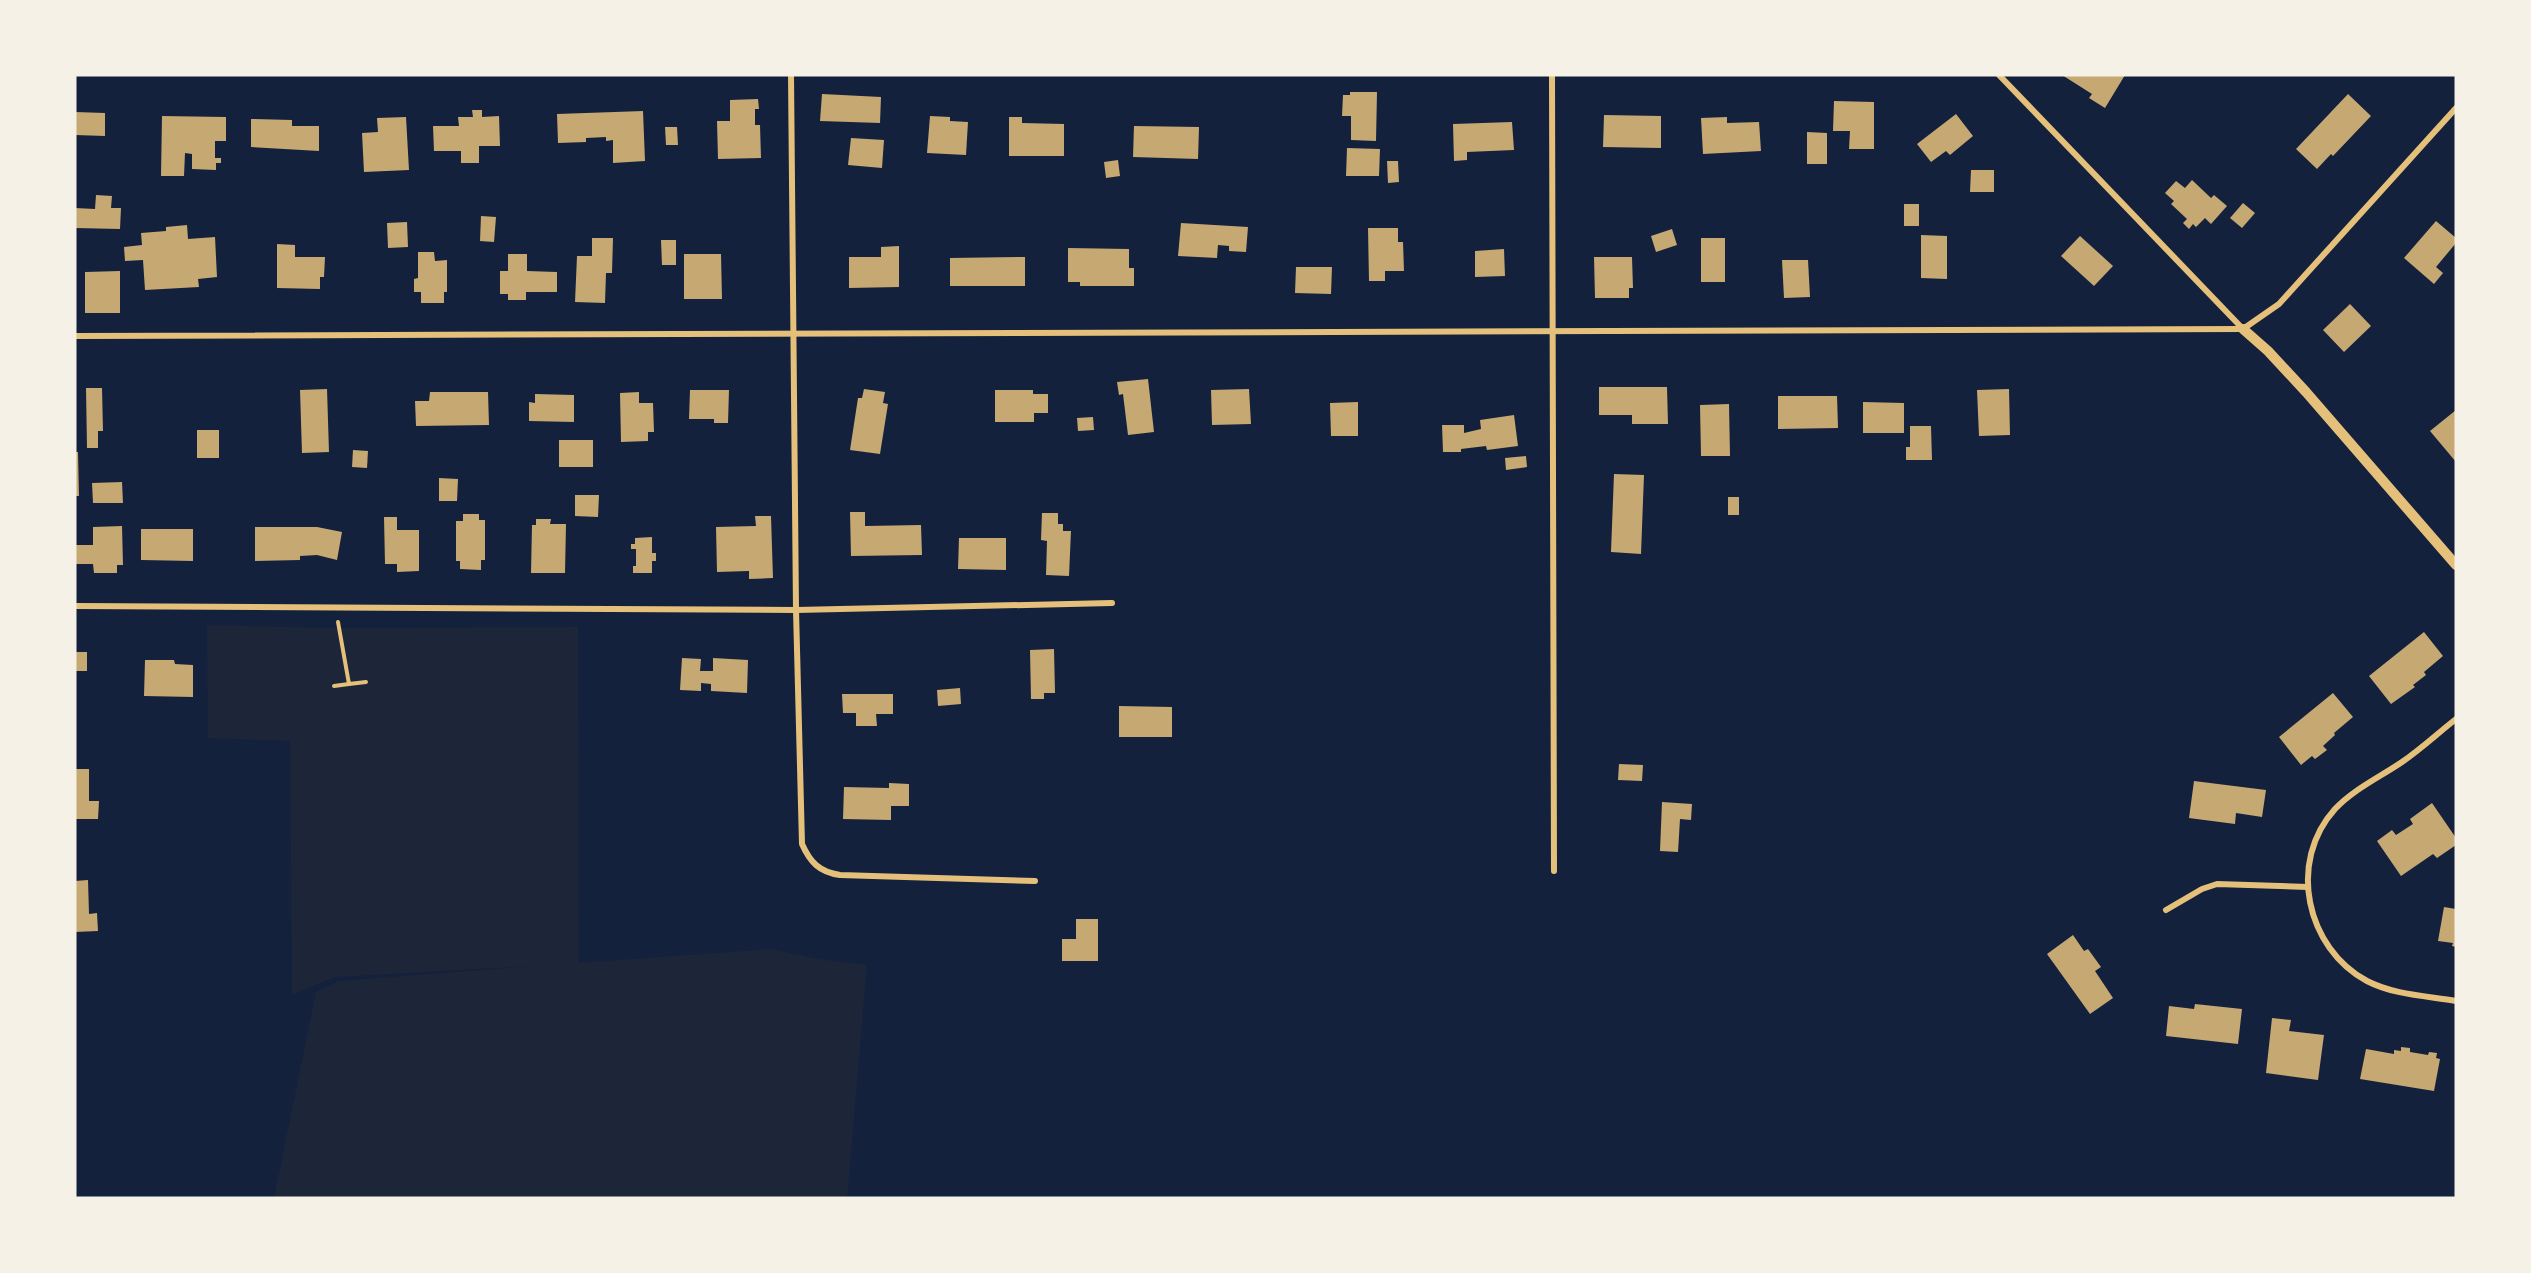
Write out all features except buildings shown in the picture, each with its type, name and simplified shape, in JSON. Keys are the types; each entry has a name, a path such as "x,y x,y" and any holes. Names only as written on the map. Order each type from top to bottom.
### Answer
{"street":[{"path":"791,75 800,835 809,859 814,865 829,873 849,876 1035,881"},
{"path":"1552,75 1554,871"},
{"path":"1999,75 2243,329 2268,351 2456,565"},
{"path":"75,336 2243,329 2279,304 2456,108"},
{"path":"75,606 796,610 1112,603"},
{"path":"2456,719 2408,758 2359,789 2334,810 2311,854 2308,887 2314,920 2321,935 2330,949 2354,972 2384,987 2456,1001"},
{"path":"2166,910 2202,889 2217,884 2308,887"}],"path":[{"path":"335,607 349,684"},
{"path":"334,686 366,682"}],"shaded area":[{"path":"207,625 331,628 578,627 579,963 771,949 818,959 867,965 847,1198 274,1198 316,992 339,981 532,966 335,977 292,995 290,741 208,738"}]}
